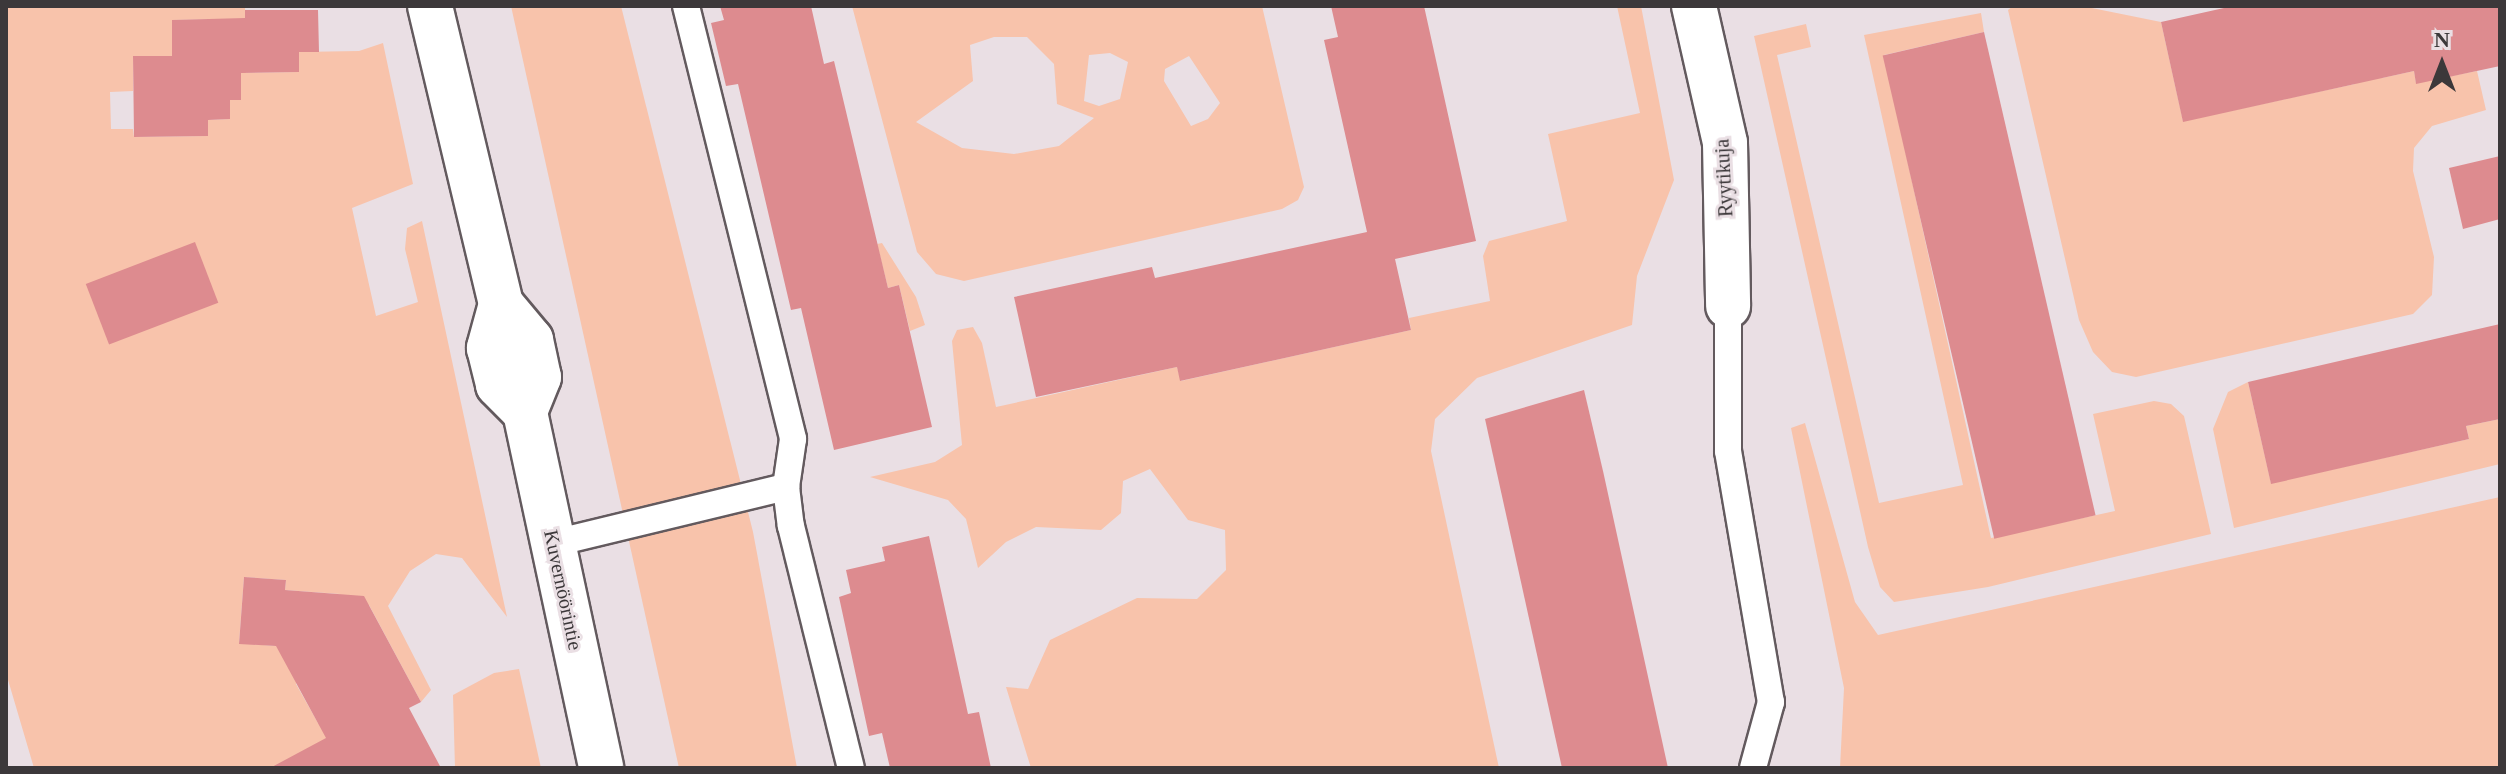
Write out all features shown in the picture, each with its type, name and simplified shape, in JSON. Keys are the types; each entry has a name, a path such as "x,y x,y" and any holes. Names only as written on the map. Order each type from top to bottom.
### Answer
{"street":[{"name":"Kuvernöörintie","path":"430,6 501,304 531,340 539,377 525,412 601,768"},
{"name":"Ryytikuja","path":"1696,6 1725,143 1728,306"}],"lane":[{"path":"686,6 793,439 786,487 851,768"},
{"path":"1728,306 1728,451 1771,702 1753,768"},
{"path":"554,543 786,487"}],"shaded area":[{"path":"6,6 245,6 246,73 299,72 299,52 359,51 383,43 413,184 352,208 376,316 418,302 405,249 407,228 422,221 507,617 462,558 436,554 410,571 388,606 431,690 421,702 369,605 338,622 340,594 285,590 286,580 244,577 239,643 310,649 296,684 318,723 342,710 331,768 34,768 6,673","holes":["229,19 241,61 241,99 230,100 230,119 208,120 208,136 134,137 133,129 111,129 110,92 133,91 133,57 172,56 172,20"]},
{"path":"511,6 621,6 753,532 797,768 679,768"},
{"path":"852,6 1262,6 1304,187 1298,200 1282,209 964,281 936,274 917,252","holes":["994,37 1027,37 1054,64 1057,104 1094,118 1059,146 1014,154 962,148 916,122 973,81 970,45","1110,53 1128,62 1120,99 1099,106 1084,101 1089,55","1189,56 1220,103 1208,119 1191,126 1164,81 1165,69"]},
{"path":"1617,6 1641,6 1674,180 1637,276 1632,325 1477,378 1435,419 1431,451 1499,768 1031,768 1006,687 1028,689 1050,640 1137,598 1197,599 1226,570 1225,530 1188,520 1150,469 1123,481 1121,513 1101,530 1036,527 1006,542 978,568 966,519 948,500 870,477 935,462 962,445 952,341 957,330 973,327 982,343 996,407 1177,367 1181,381 1411,330 1409,318 1490,301 1483,256 1489,241 1567,221 1548,134 1640,113"},
{"path":"2013,6 2082,6 2161,22 2183,121 2355,84 2379,67 2382,78 2414,71 2416,83 2477,71 2486,110 2432,126 2414,148 2413,171 2434,257 2432,295 2413,314 2136,377 2112,372 2093,352 2079,320 2008,10"},
{"path":"1981,13 1984,32 1884,55 1991,538 2115,511 2093,414 2154,401 2171,404 2184,416 2211,534 1988,587 1894,602 1880,587 1868,547 1754,36 1806,24 1811,47 1777,55 1879,503 1963,485 1864,35"},
{"path":"882,243 916,297 925,325 910,331 899,285 888,288 877,244"},
{"path":"2248,382 2271,483 2469,439 2466,426 2500,419 2500,464 2234,528 2213,429 2228,392"},
{"path":"1805,423 1855,602 1878,635 2500,497 2500,768 1840,768 1844,688 1791,428"},
{"path":"519,669 541,768 455,768 453,695 494,673"}],"building":[{"path":"720,6 811,6 824,64 834,61 888,288 899,285 932,427 834,450 801,308 791,310 738,84 726,86 711,23 724,20"},
{"path":"1331,6 1424,6 1476,241 1395,259 1411,330 1180,381 1177,367 1036,397 1014,297 1152,267 1155,278 1367,232 1324,40 1338,37"},
{"path":"2233,6 2500,6 2500,66 2416,84 2414,71 2183,122 2161,22"},
{"path":"245,10 318,10 319,52 299,52 299,72 241,73 241,100 230,100 230,119 208,120 208,136 134,137 133,56 172,56 172,20 245,18"},
{"path":"1984,32 2096,515 1994,539 1883,55"},
{"path":"2500,156 2500,219 2463,229 2449,168"},
{"path":"195,242 218,303 109,345 86,284"},
{"path":"2500,324 2500,419 2466,426 2469,439 2271,484 2248,382"},
{"path":"1584,390 1668,768 1562,768 1485,419"},
{"path":"929,536 968,714 979,712 991,768 890,768 882,733 869,736 839,597 851,593 846,570 885,561 882,547"},
{"path":"244,577 286,580 285,590 364,596 421,702 409,708 441,768 270,768 326,738 276,646 239,644"}]}
